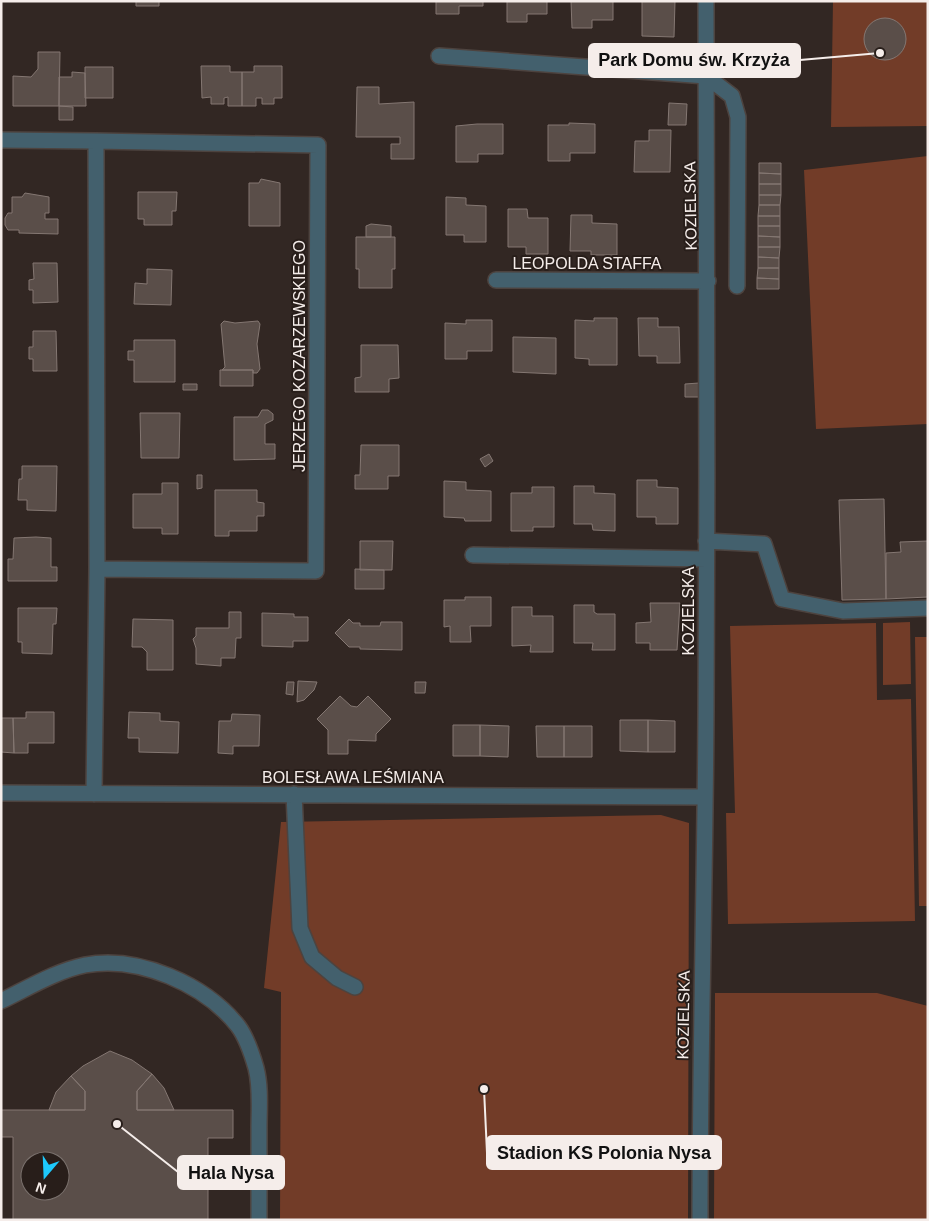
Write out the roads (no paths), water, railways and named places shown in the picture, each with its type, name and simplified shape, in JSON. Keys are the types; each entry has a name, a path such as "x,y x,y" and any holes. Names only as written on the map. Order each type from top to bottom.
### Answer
{"street":[{"name":"KOZIELSKA","path":"700,1220 708,281 706,1"},
{"path":"439,56 706,76 732,96 738,117 737,286"},
{"name":"JERZEGO KOZARZEWSKIEGO","path":"1,140 318,145 316,571 97,569"},
{"path":"94,794 97,569 96,142"},
{"name":"LEOPOLDA STAFFA","path":"496,280 708,281"},
{"path":"706,541 764,544 782,599 843,611 928,608"},
{"path":"473,555 706,559"},
{"name":"BOLESŁAWA LEŚMIANA","path":"1,793 705,797"},
{"path":"294,794 300,928 312,957 337,978 355,987"},
{"path":"1,1001 60,973 86,965 114,964 144,968 172,976 218,1008 238,1026 249,1047 256,1070 259,1099 259,1220"}],"place":[{"name":"Park Domu św. Krzyża","path":"880,53"},
{"name":"Stadion KS Polonia Nysa","path":"484,1089"},
{"name":"Hala Nysa","path":"117,1124"}]}
